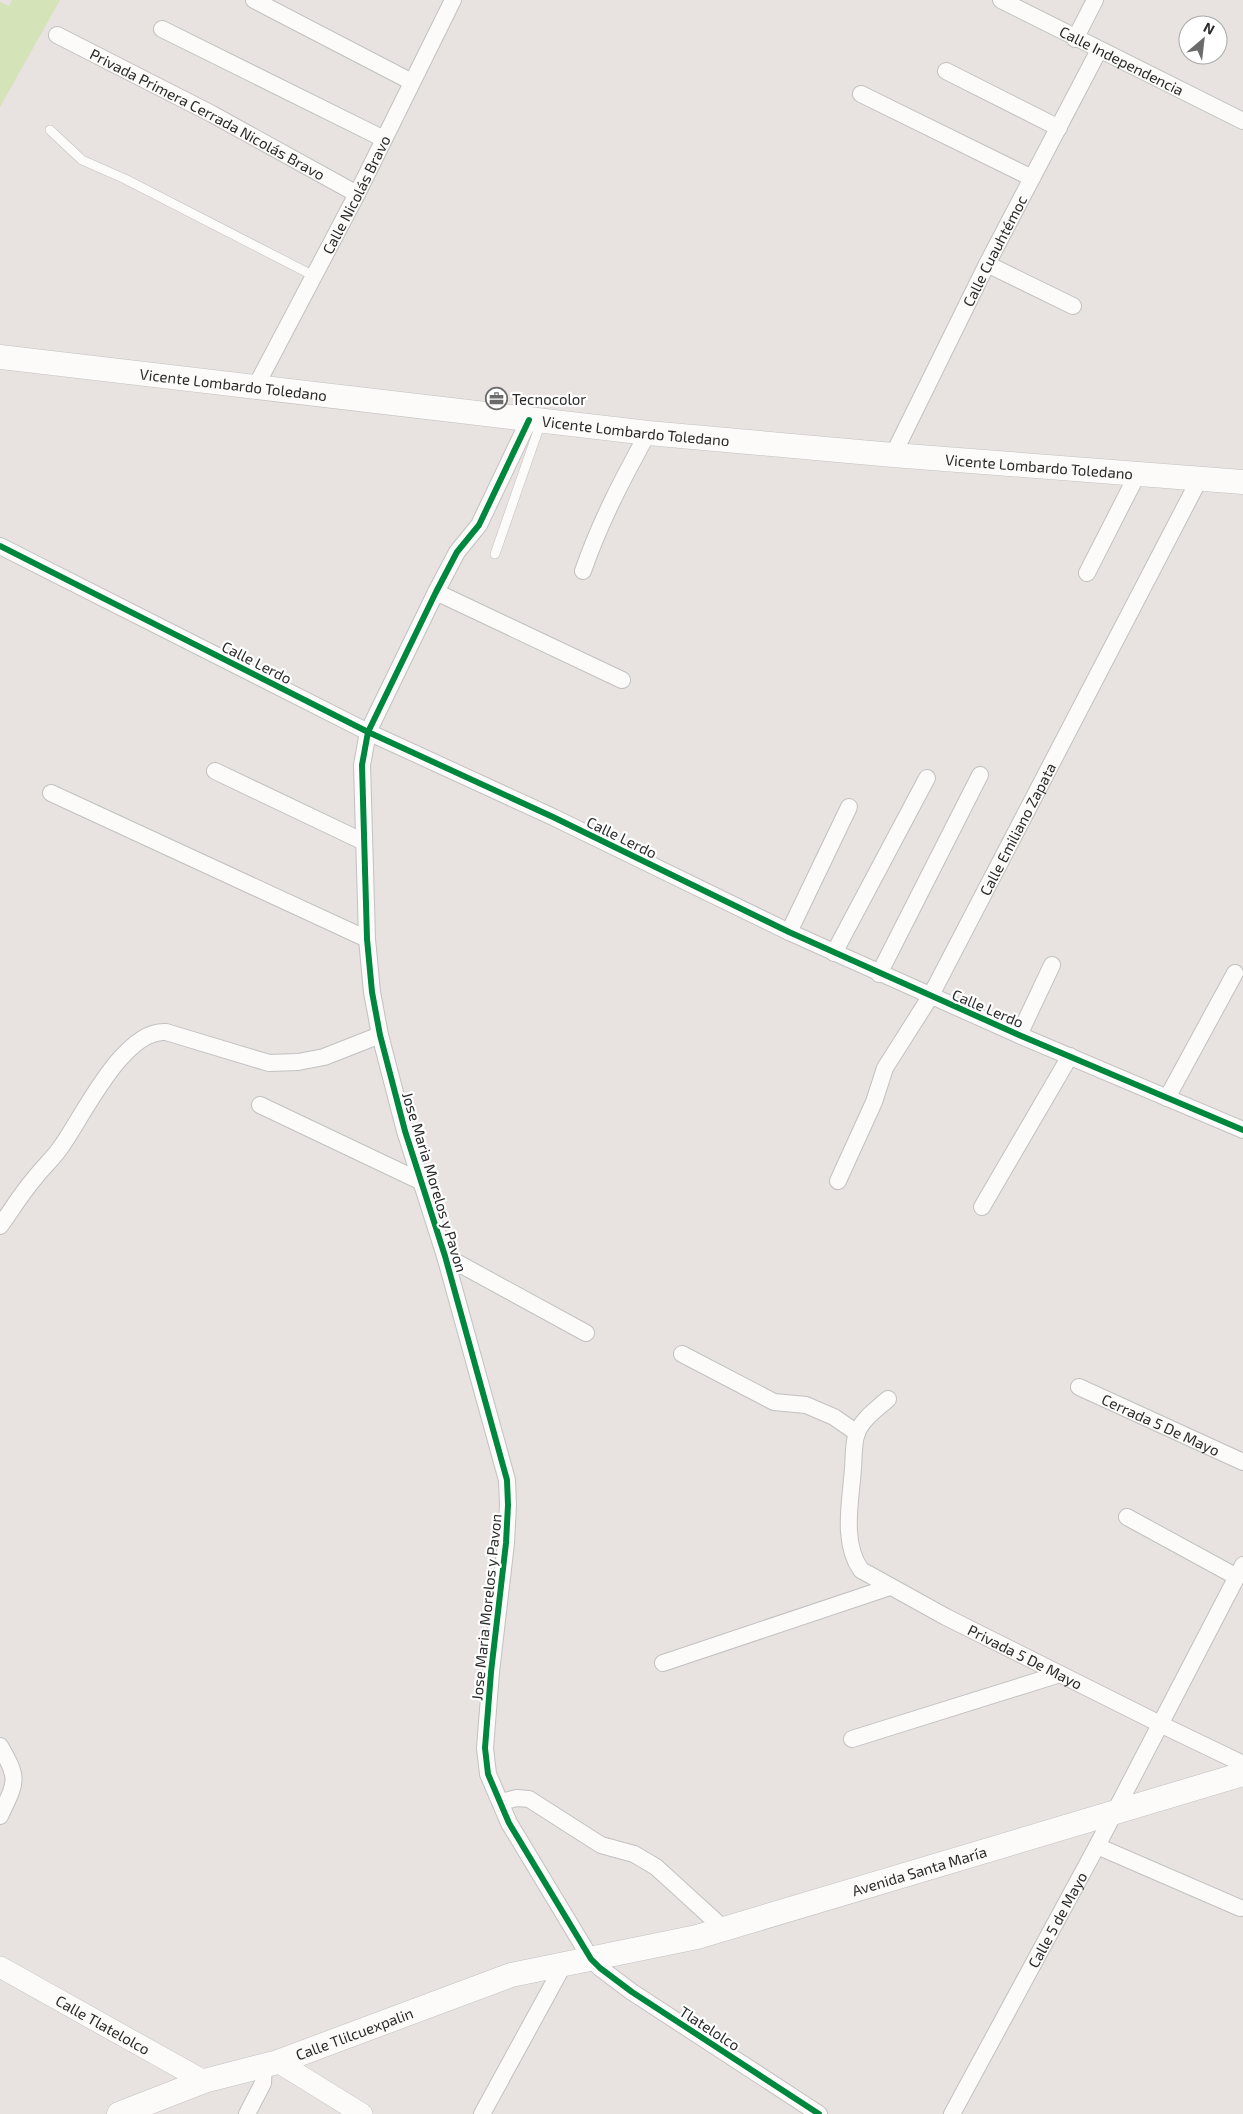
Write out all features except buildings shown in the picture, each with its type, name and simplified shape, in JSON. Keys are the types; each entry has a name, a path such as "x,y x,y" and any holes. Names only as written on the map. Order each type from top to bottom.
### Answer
{"main road":[{"name":"Vicente Lombardo Toledano","path":"0,357 648,433 893,455 1243,482"},
{"name":"Avenida Santa María","path":"591,1959 724,1929 1243,1774"},
{"name":"Calle Tlilcuexpalin","path":"119,2114 158,2105 204,2081 271,2064 511,1975 591,1959"}],"street":[{"path":"254,0 412,82"},
{"name":"Calle Nicolás Bravo","path":"256,386 357,194 453,0"},
{"name":"Calle Independencia","path":"1001,0 1243,121"},
{"path":"1075,38 1095,0"},
{"path":"162,29 384,139"},
{"name":"Privada Primera Cerrada Nicolás Bravo","path":"57,35 220,118 357,194"},
{"name":"Calle Cuauhtémoc","path":"893,455 986,264 1099,50"},
{"path":"946,71 1059,128"},
{"path":"861,94 1032,178"},
{"path":"986,264 1073,306"},
{"name":"Jose Maria Morelos y Pavon","path":"535,421 479,525 457,552 368,732 362,765 364,842 372,992 380,1035 445,1256 506,1480 508,1505 506,1543 491,1672 485,1748 488,1774 509,1823 591,1959"},
{"path":"583,571 613,498 648,433"},
{"path":"1087,573 1138,473"},
{"name":"Calle Emiliano Zapata","path":"838,1181 874,1102 885,1068 930,997 1200,478"},
{"name":"Calle Lerdo","path":"0,546 368,732 553,817 789,932 930,997 1243,1130"},
{"path":"436,592 622,680"},
{"path":"215,771 364,842"},
{"path":"879,974 980,775"},
{"path":"834,953 927,778"},
{"path":"51,793 368,939"},
{"path":"789,932 849,807"},
{"path":"1019,1035 1052,966"},
{"path":"1167,1098 1235,973"},
{"path":"0,1226 33,1180 63,1145 91,1099 116,1064 135,1045 150,1034 166,1032 269,1063 298,1062 324,1057 380,1035"},
{"path":"982,1208 1070,1056"},
{"path":"260,1105 422,1182"},
{"path":"445,1256 586,1333"},
{"path":"682,1354 774,1402 806,1405 834,1417 856,1433 868,1416 888,1400"},
{"name":"Cerrada 5 De Mayo","path":"1079,1387 1243,1462"},
{"name":"Privada 5 De Mayo","path":"856,1433 849,1522 852,1552 861,1570 890,1588 1162,1725"},
{"path":"1127,1517 1240,1571"},
{"name":"Calle 5 de Mayo","path":"952,2114 1098,1846 1240,1571"},
{"path":"663,1663 890,1588"},
{"path":"852,1739 1060,1674"},
{"path":"1162,1725 1243,1764"},
{"path":"0,1746 14,1773 14,1788 0,1816"},
{"path":"500,1802 517,1798 529,1799 601,1845 644,1859 656,1867 724,1929"},
{"path":"1098,1846 1240,1908"},
{"name":"Tlatelolco","path":"591,1959 632,1992 819,2114"},
{"path":"482,2114 564,1964"},
{"name":"Calle Tlatelolco","path":"0,1968 204,2081"},
{"path":"246,2114 263,2084 271,2064 362,2114"}],"lane":[{"path":"50,130 82,160 125,179 314,276"},
{"path":"495,554 535,421"}],"green space":[{"path":"12,0 60,0 0,107 0,2 9,6"}],"cycle path":[{"path":"529,420 479,525 457,552 436,592 368,732 362,765 367,939 372,992 380,1035 405,1131 445,1256 507,1480 506,1543 491,1672 485,1748 488,1774 509,1823 591,1959 632,1992 819,2114"},
{"path":"0,546 368,732 553,817 789,932 1019,1035 1243,1130"}],"place":[{"name":"Tecnocolor","path":"496,399"}]}
